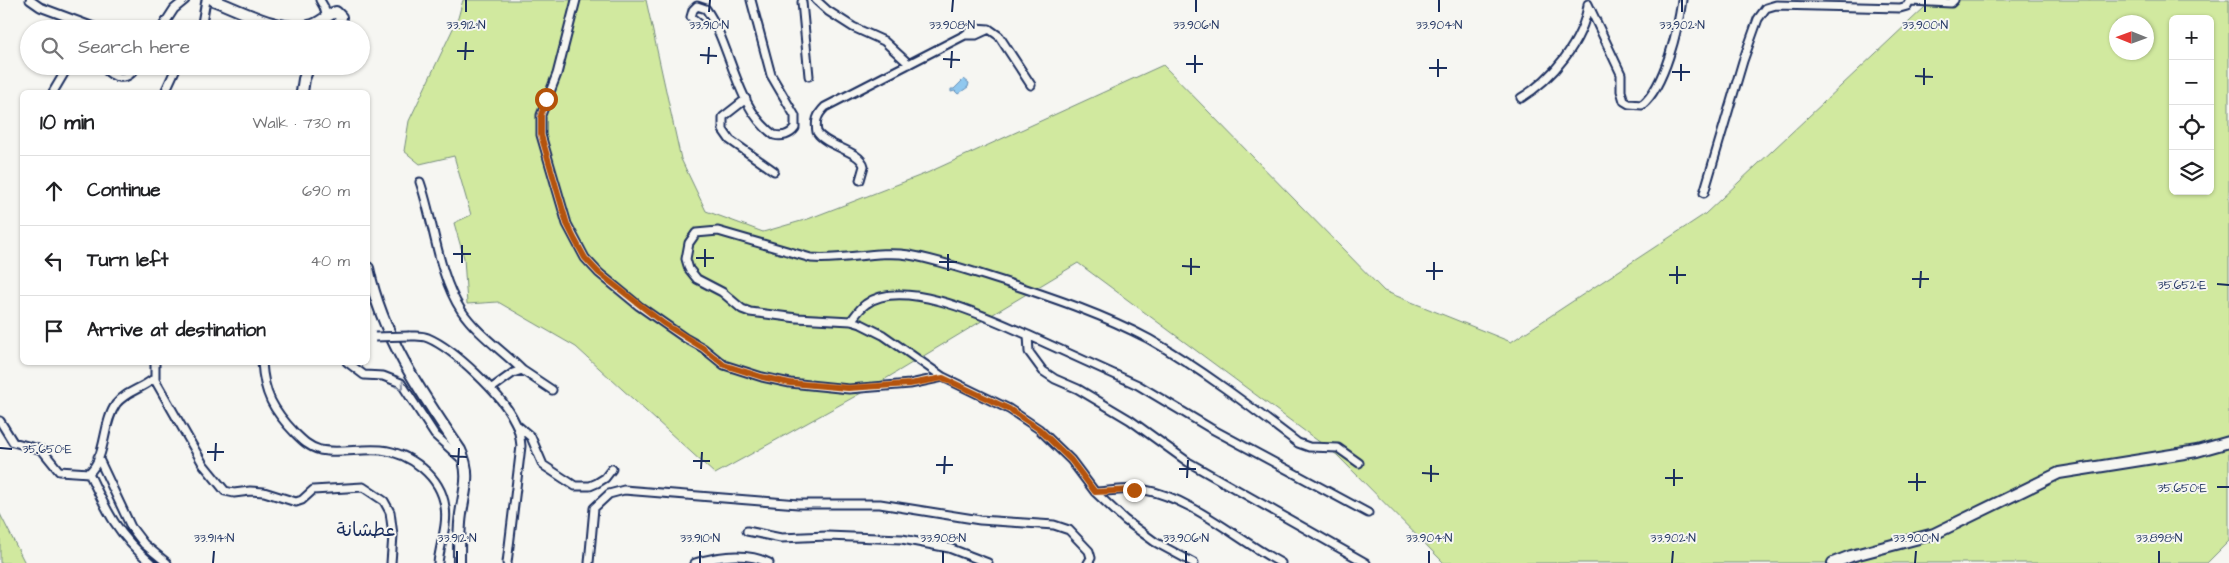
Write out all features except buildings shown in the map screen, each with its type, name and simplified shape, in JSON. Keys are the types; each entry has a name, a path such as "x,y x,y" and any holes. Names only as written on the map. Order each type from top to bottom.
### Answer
{"main road":[{"path":"213,0 264,20"},
{"path":"323,20 333,13 339,14 339,20"},
{"path":"302,90 306,75"},
{"path":"370,274 386,326 404,363 460,450 466,463 466,491 460,525 460,563"},
{"path":"1833,563 1850,556 1934,534 2042,480 2068,471 2197,451 2229,442"}],"street":[{"path":"30,0 40,7 75,20"},
{"path":"167,20 174,9 185,0"},
{"path":"203,20 206,0"},
{"path":"320,0 327,18"},
{"path":"576,0 557,74 541,115 541,135 567,224 585,258 599,273 647,311 685,338 703,348 724,365 762,377 790,383 848,388 910,384 943,378"},
{"path":"698,24 691,17 693,10 697,6 706,9 714,19 746,99 761,121 774,135 784,135 795,128 795,116 772,75 751,0"},
{"path":"817,0 836,17 884,41 897,50 909,64"},
{"path":"1588,2 1621,74 1621,91 1624,101 1629,104 1642,105 1649,100 1666,66 1682,0"},
{"path":"1704,193 1743,61 1758,20 1766,8 1776,6 1900,8 1907,6 1910,0 1941,4 1951,3 1954,0"},
{"path":"803,1 809,76"},
{"path":"1521,98 1537,88 1551,74 1572,46 1584,22 1588,2"},
{"path":"860,180 864,169 863,162 820,137 817,132 816,118 825,107 965,35 976,35 989,29 999,36 1031,85"},
{"path":"54,90 63,75"},
{"path":"110,75 119,78 127,75"},
{"path":"166,90 173,75"},
{"path":"746,99 723,117 723,130 730,140 774,172"},
{"path":"420,182 450,289 461,310 477,330 502,350 522,370 552,390"},
{"path":"1194,563 1156,542 1125,520 1095,492 1071,460 1039,429 1009,409 943,378 883,335 861,324 851,321 759,314 742,309 722,292 696,279 689,269 686,259 689,242 696,233 718,231 811,258 827,260 880,254 908,255 972,271 1054,298 1104,317 1156,344 1218,385 1298,444 1309,447 1338,448 1359,463"},
{"path":"851,321 866,304 891,295 921,296 984,316 1138,385 1210,428 1368,513"},
{"path":"371,337 424,336 436,342 492,388 505,404 516,424 521,446 507,563"},
{"path":"1028,336 1029,352 1044,371 1055,379 1078,389 1121,415 1188,462 1366,563"},
{"path":"155,365 156,380 204,464 225,491 234,493 264,492 296,502 302,500 313,490 363,487 384,501 390,512 393,535 391,563"},
{"path":"262,365 265,387 273,407 308,445 321,450 381,450 394,453 411,460 433,478 443,498 445,508 444,529 438,563"},
{"path":"351,365 364,376 383,376 393,378 401,383 435,435 466,463"},
{"path":"492,388 513,373 522,370"},
{"path":"0,421 12,442 42,450 59,471 89,473 94,468 98,457 110,413 118,402 129,393 152,380 156,380"},
{"path":"516,424 531,437 543,465 576,486 590,486 597,483 605,478 612,469"},
{"path":"98,457 131,527 144,544 167,563"},
{"path":"89,473 115,526 130,545 152,563"},
{"path":"589,563 594,508 609,494 624,490 798,504 880,504 980,520 1054,525 1069,530 1089,551 1090,558 1088,563"},
{"path":"1095,492 1134,490 1161,495 1187,506 1223,526 1256,550 1281,563"},
{"path":"747,531 781,538 827,536 902,539 949,548 988,563"},
{"path":"695,563 718,557 738,557 758,558 769,563"}],"green space":[{"path":"463,0 646,0 681,159 706,211 763,232 808,219 927,173 1163,65 1384,291 1511,342 1705,214 1926,6 1927,0 2229,0 2229,541 2207,563 1444,563 1337,455 1078,263 872,387 715,474 576,347 498,302 467,304 464,258 454,223 471,215 454,156 420,164 404,151 409,121 458,18"},
{"path":"0,514 25,563 0,563"}],"water":[{"path":"964,79 969,83 968,87 958,94 955,91 951,92 951,89 954,89"}],"district":[{"name":"عطشانة","path":"366,529"}],"route":[{"path":"546,99 541,115 541,135 567,224 585,258 599,273 639,306 685,338 703,348 724,365 762,377 790,383 848,388 910,384 943,378 1009,409 1027,420 1050,438 1071,460 1095,492 1134,490"}]}
